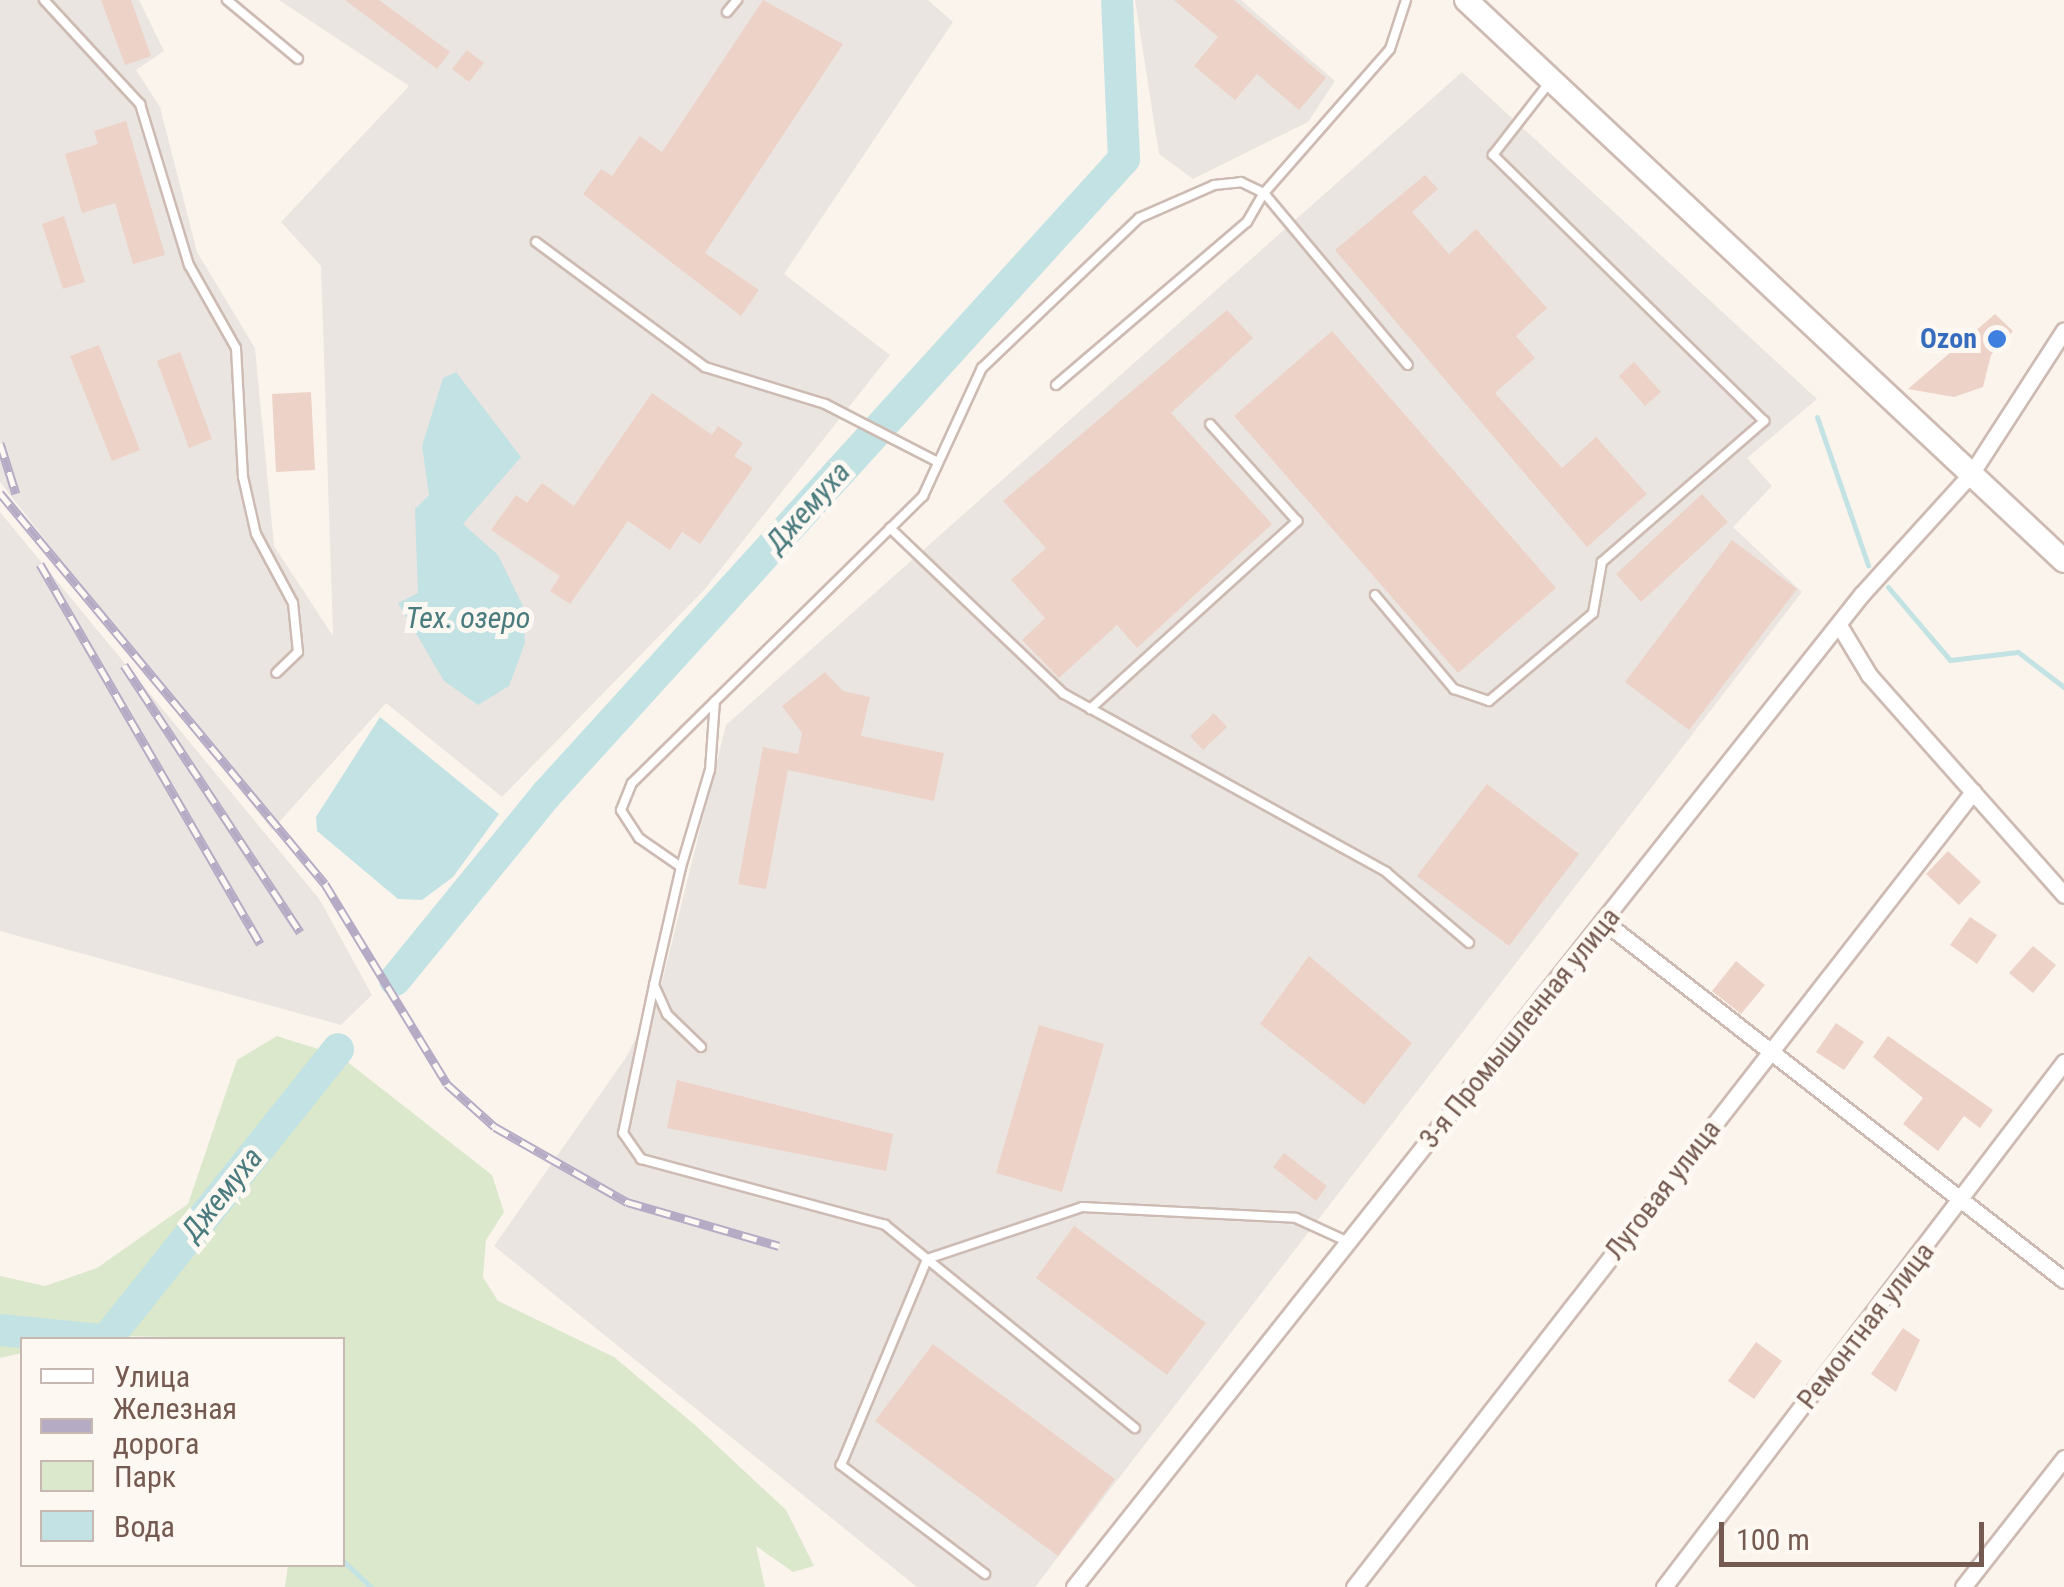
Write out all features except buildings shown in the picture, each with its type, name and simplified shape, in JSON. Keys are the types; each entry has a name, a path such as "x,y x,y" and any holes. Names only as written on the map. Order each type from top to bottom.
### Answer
{"street":[{"path":"1466,0 1554,78 2064,561"},
{"name":"3-я Промышленная улица","path":"1074,1587 1346,1241 1607,924 1839,625 1971,474 2064,330"},
{"path":"1839,625 1869,675 2064,896"},
{"name":"Луговая улица","path":"1354,1587 1973,792"},
{"path":"1607,924 1767,1056 1963,1200 2064,1280"},
{"name":"Ремонтная улица","path":"1664,1587 1963,1200 2064,1062"},
{"path":"1963,1587 2064,1458"}],"lane":[{"path":"44,0 140,104 188,265 236,348 242,477 256,534 293,603 298,652 276,672"},
{"path":"228,0 298,59"},
{"path":"727,12 737,0"},
{"path":"1056,384 1247,222 1264,193 1390,49 1406,0"},
{"path":"1375,594 1454,689 1490,701 1594,613 1602,562 1764,421 1492,155 1554,78"},
{"path":"681,867 639,838 622,810 632,782 923,496 982,368 1139,218 1214,186 1241,182 1264,193 1408,365"},
{"path":"536,242 705,367 825,404 936,461"},
{"path":"1090,709 1297,521 1210,424"},
{"path":"890,528 976,616 1090,709 1386,872 1469,944"},
{"path":"715,700 710,770 681,867 623,1133 641,1159 886,1224 1135,1428"},
{"path":"654,984 667,1014 701,1047"},
{"path":"985,1574 841,1466 927,1259 1082,1207 1296,1218 1346,1241"}],"shaded area":[{"path":"0,0 139,0 164,51 136,70 160,107 197,252 255,348 274,546 333,636 321,266 281,222 409,86 279,0 928,0 953,22 784,274 890,355 705,589 502,797 386,703 272,830 0,482"},
{"path":"1135,0 1241,0 1335,81 1308,122 1193,179 1159,154"},
{"path":"1462,72 1817,399 1747,458 1772,486 1733,527 1802,592 1035,1587 917,1587 494,1246 627,1056 661,986 726,725"},
{"path":"0,512 320,900 372,995 341,1025 0,931"}],"green space":[{"path":"277,1036 340,1056 492,1175 504,1212 486,1240 483,1277 498,1301 614,1357 695,1425 786,1510 814,1566 793,1572 756,1546 765,1587 285,1587 288,1567 345,1567 345,1337 51,1335 20,1337 20,1353 0,1358 0,1276 45,1286 97,1268 188,1204 237,1060"}],"water":[{"name":"Тех. озеро","path":"456,372 521,457 463,524 498,555 523,606 525,643 509,686 478,705 444,681 398,603 418,593 415,509 429,495 422,446 443,378"},
{"path":"380,717 499,814 453,877 422,900 398,899 317,831 316,817"}],"waterway":[{"name":"Джемуха","path":"395,980 546,795 1124,159 1117,0"},
{"path":"1817,417 1868,565"},
{"path":"1888,587 1950,660 2018,652 2064,687"},
{"name":"Джемуха","path":"108,1337 338,1049"},
{"name":"Джемуха","path":"0,1330 71,1337"},
{"path":"345,1563 371,1587"}],"railway":[{"path":"0,443 16,494"},
{"path":"0,493 325,884 447,1084 495,1127 627,1202 779,1246"},
{"path":"40,564 260,944"},
{"path":"124,665 300,932"}],"place":[{"name":"Ozon","path":"1997,339"}]}
